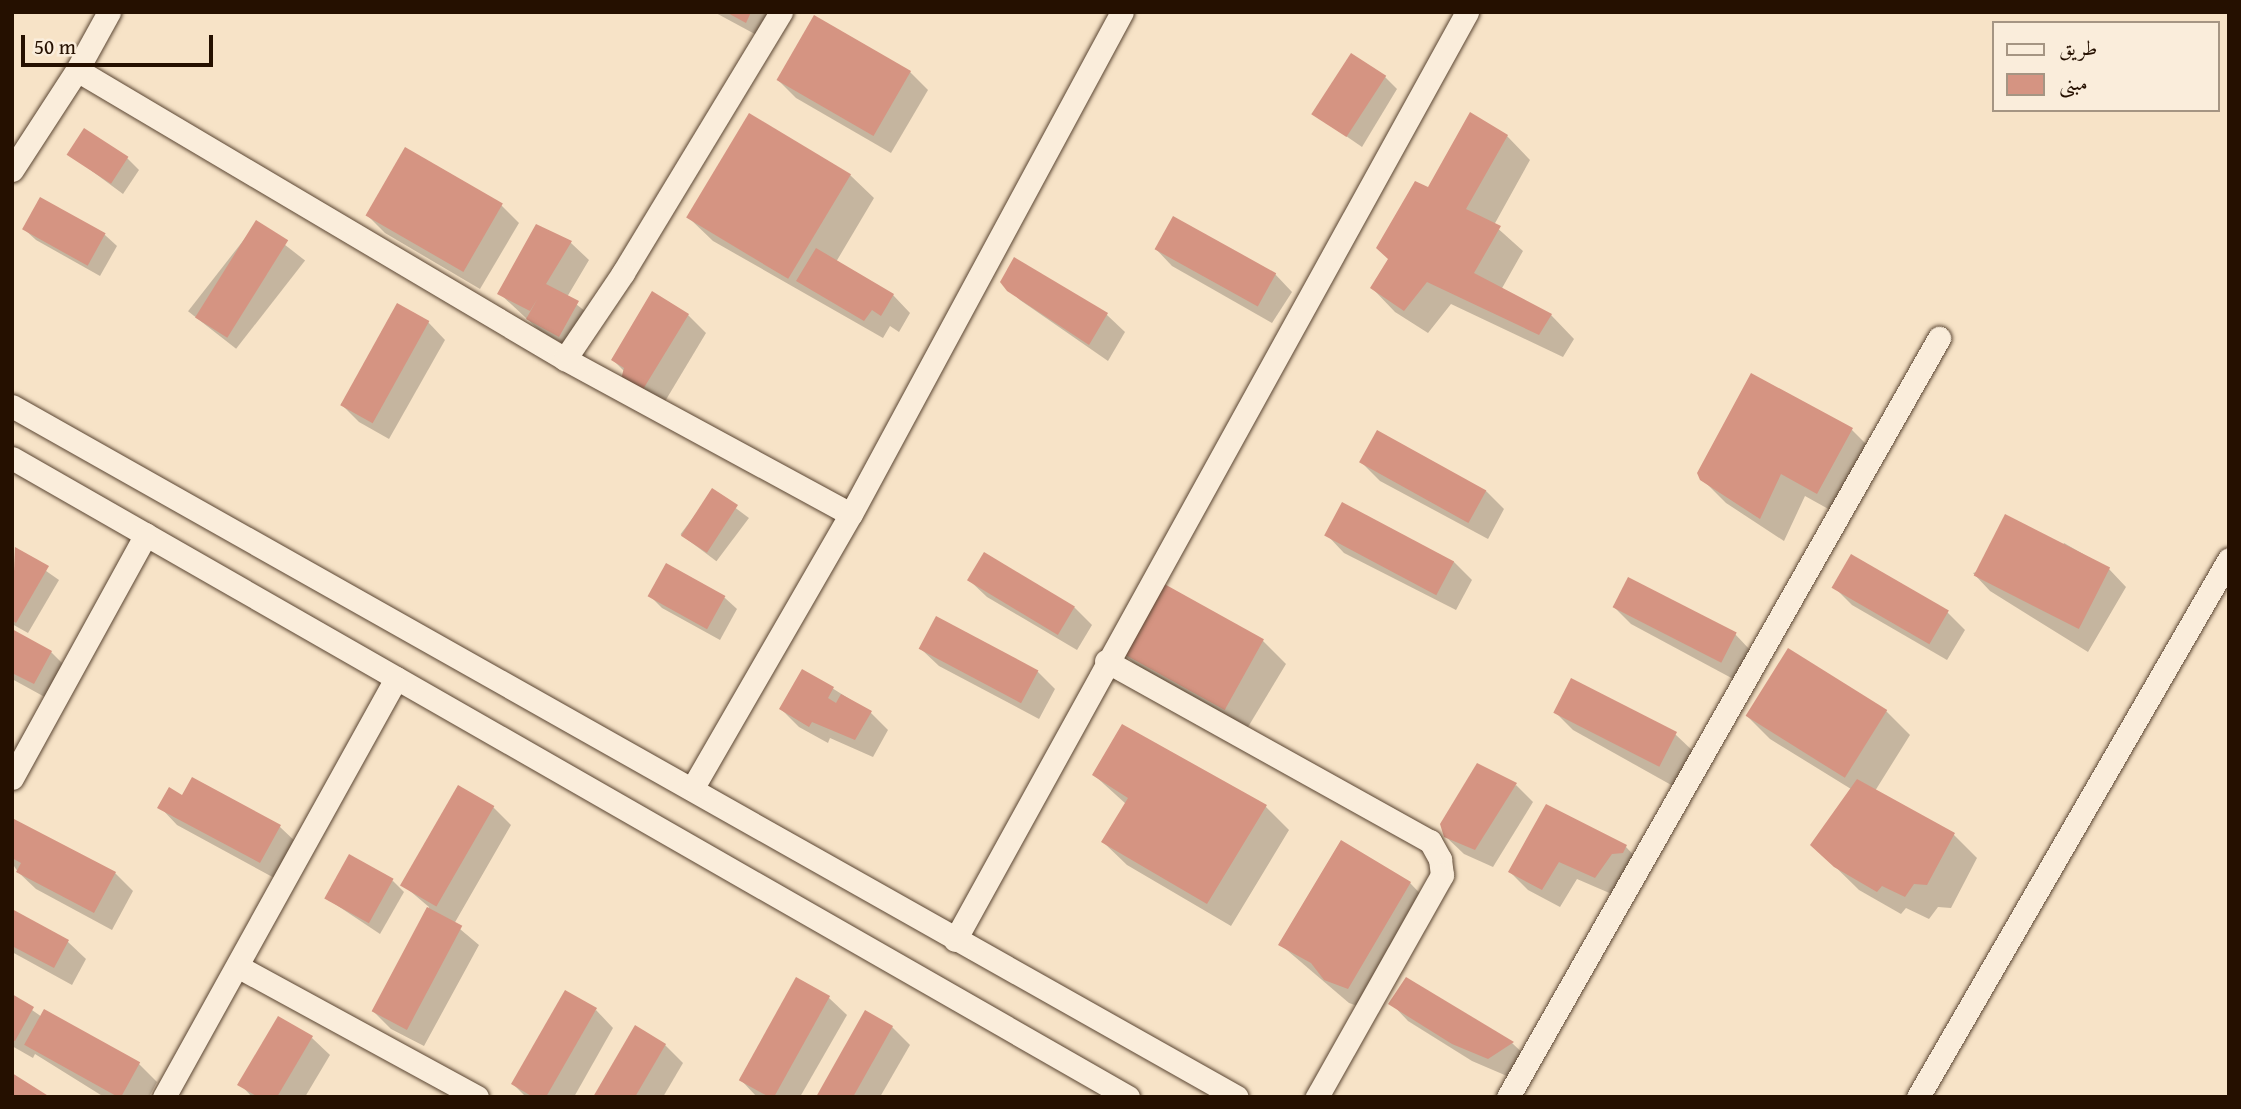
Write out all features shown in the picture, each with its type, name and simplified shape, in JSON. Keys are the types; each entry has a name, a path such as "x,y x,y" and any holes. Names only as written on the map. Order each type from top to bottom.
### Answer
{"street":[{"path":"12,170 77,70 109,12"},
{"path":"565,359 623,274 781,12"},
{"path":"692,789 851,514 1122,12"},
{"path":"954,940 1467,12"},
{"path":"77,70 565,359 851,514"},
{"path":"1508,1097 1939,338"},
{"path":"12,406 692,789 954,940 1237,1097"},
{"path":"12,458 1128,1097"},
{"path":"12,778 146,534"},
{"path":"1918,1097 2229,559"},
{"path":"1106,661 1430,841 1440,859 1442,875 1317,1097"},
{"path":"164,1097 239,967 396,678"},
{"path":"239,967 477,1097"}],"building":[{"path":"726,12 751,12 746,23"},
{"path":"814,15 911,71 873,136 776,80"},
{"path":"1351,53 1386,76 1346,137 1311,114"},
{"path":"1470,112 1508,135 1466,209 1501,226 1474,273 1552,314 1539,335 1427,282 1404,311 1370,288 1388,259 1376,248 1415,181 1428,187"},
{"path":"749,113 851,174 788,279 686,218"},
{"path":"84,128 128,157 111,184 67,155"},
{"path":"405,147 503,203 463,272 366,215"},
{"path":"40,197 106,233 88,266 22,229"},
{"path":"1173,216 1276,273 1258,306 1155,249"},
{"path":"256,220 288,240 227,338 195,318"},
{"path":"536,224 572,241 546,284 579,301 559,337 526,319 538,298 530,311 497,294"},
{"path":"816,248 894,294 881,316 872,310 864,321 796,281"},
{"path":"1014,257 1108,313 1089,345 1007,291 1000,282"},
{"path":"652,291 689,314 642,391 621,379 624,368 611,360"},
{"path":"397,303 429,321 373,423 340,405"},
{"path":"1751,373 1853,428 1817,494 1781,474 1760,519 1700,480 1697,473"},
{"path":"1377,430 1486,491 1468,523 1359,462"},
{"path":"712,488 738,505 707,553 681,536"},
{"path":"1342,502 1454,562 1436,595 1324,536"},
{"path":"2005,514 2110,568 2079,629 1974,575"},
{"path":"15,547 49,566 16,623 12,620"},
{"path":"984,552 1075,607 1058,635 967,580"},
{"path":"1851,554 1949,610 1929,644 1832,588"},
{"path":"666,563 725,596 707,629 648,596"},
{"path":"1628,577 1737,632 1721,663 1613,607"},
{"path":"1159,581 1264,639 1225,710 1120,652"},
{"path":"936,616 1038,670 1021,703 919,649"},
{"path":"12,629 52,651 34,684 12,673"},
{"path":"1788,648 1887,710 1845,778 1746,716"},
{"path":"802,669 834,687 828,698 836,703 841,694 872,711 855,740 812,722 809,727 779,709"},
{"path":"1571,678 1677,732 1659,767 1553,713"},
{"path":"1122,724 1267,805 1207,904 1101,842 1128,798 1092,775"},
{"path":"1477,763 1517,783 1475,850 1444,837 1440,824"},
{"path":"192,777 281,825 260,863 157,808 169,787 182,795"},
{"path":"1857,779 1955,833 1927,885 1914,884 1905,897 1882,886 1877,892 1834,867 1810,845"},
{"path":"458,785 494,806 436,906 400,885"},
{"path":"1546,804 1627,845 1623,853 1612,854 1595,878 1559,862 1542,890 1508,872"},
{"path":"14,819 116,872 94,913 16,872 21,863 12,858"},
{"path":"1341,840 1411,882 1348,989 1324,980 1311,963 1278,945"},
{"path":"349,854 394,879 369,923 324,899"},
{"path":"427,907 462,926 407,1030 372,1011"},
{"path":"12,909 69,940 54,968 12,946"},
{"path":"796,977 830,996 774,1097 769,1097 739,1080"},
{"path":"1406,977 1514,1042 1488,1059 1452,1044 1388,1004"},
{"path":"565,990 597,1008 546,1097 533,1097 511,1084"},
{"path":"12,994 34,1007 15,1041 12,1040"},
{"path":"44,1009 140,1062 121,1097 118,1097 24,1045"},
{"path":"865,1010 893,1026 853,1097 816,1097"},
{"path":"278,1016 313,1036 277,1097 258,1097 237,1085"},
{"path":"635,1025 666,1044 635,1097 593,1097"},
{"path":"12,1073 50,1097 12,1097"}]}
